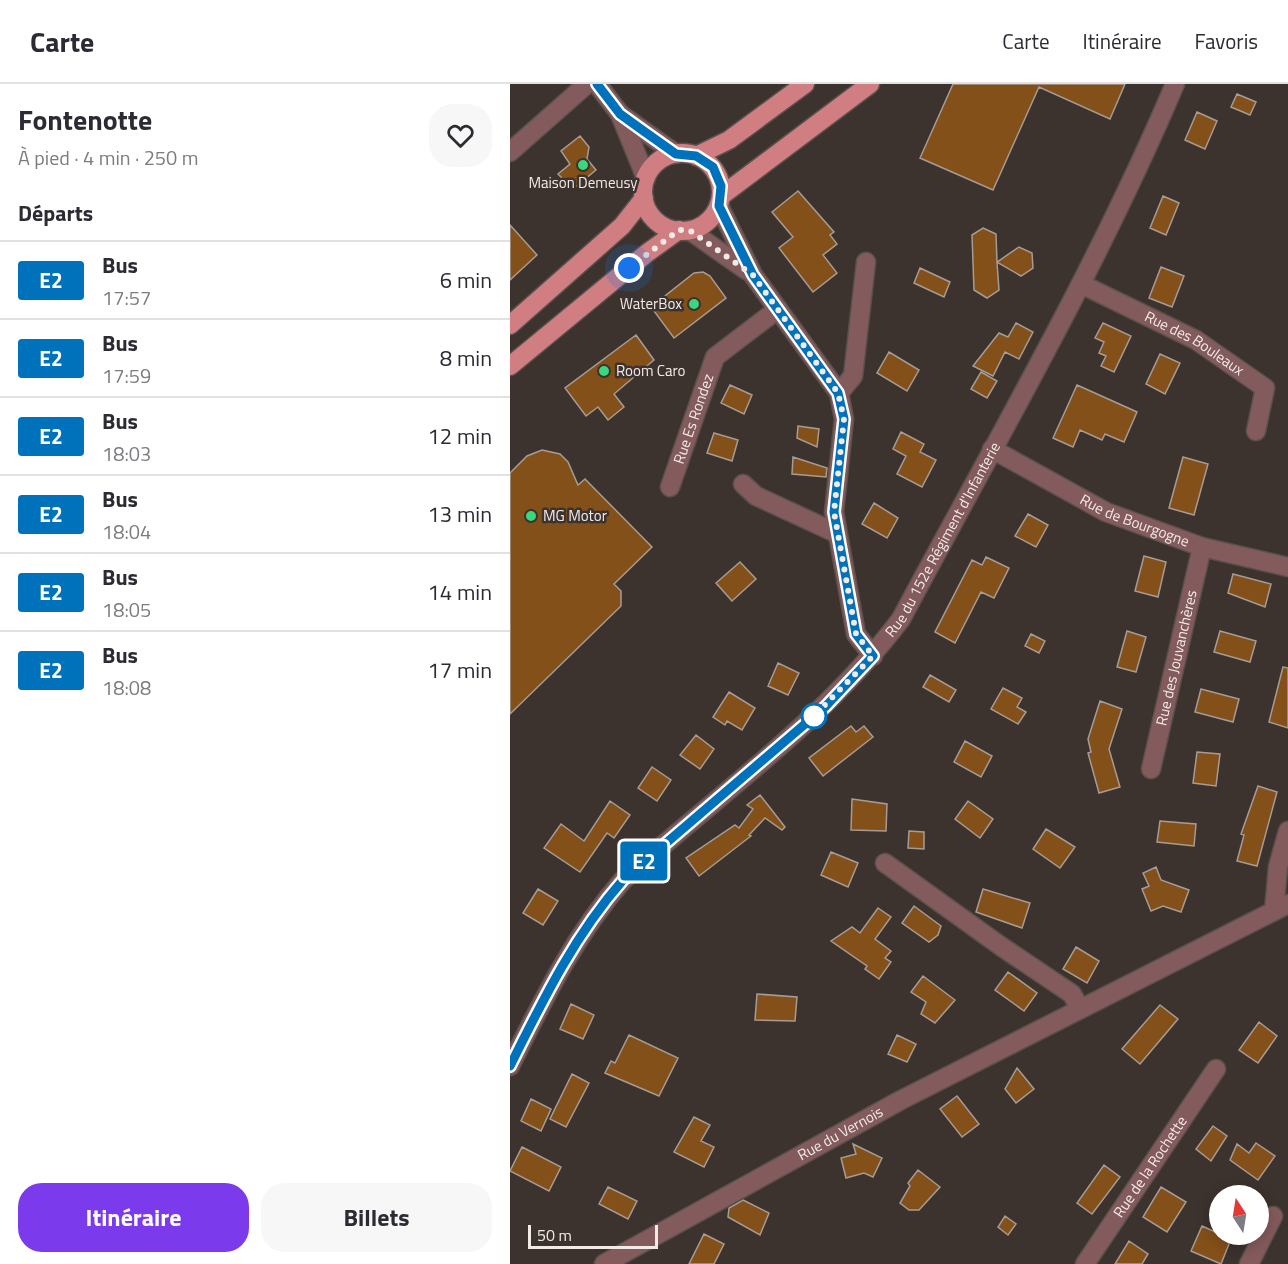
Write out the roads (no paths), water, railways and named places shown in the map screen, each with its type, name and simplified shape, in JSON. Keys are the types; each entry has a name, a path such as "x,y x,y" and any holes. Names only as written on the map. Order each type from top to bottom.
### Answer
{"main road":[{"path":"696,156 729,140 806,84"},
{"path":"510,366 647,253 684,230 707,222 720,201 870,84"},
{"path":"684,230 669,228 652,216 644,198 646,178 658,162 676,154 696,156 713,167 721,186 720,201"},
{"path":"510,325 622,226 644,198"}],"street":[{"path":"510,152 587,84"},
{"path":"597,84 620,114 646,178"},
{"name":"Rue du 152e Régiment d'Infanterie","path":"510,1066 556,972 598,909 623,880 826,706 873,656 901,619 1081,284 1150,144 1175,84"},
{"path":"620,114 676,154"},
{"path":"720,201 753,275 838,393 844,419 834,512 836,533 856,634 873,656"},
{"path":"684,230 753,275"},
{"path":"838,393 853,376 866,262"},
{"name":"Rue des Bouleaux","path":"1081,284 1196,340 1265,388 1256,431"},
{"name":"Rue Es Rondez","path":"670,487 715,357 778,309"},
{"name":"Rue de Bourgogne","path":"992,449 1106,512 1202,547 1288,567"},
{"path":"743,484 756,496 836,533"},
{"name":"Rue des Jouvanchères","path":"1151,769 1202,547"},
{"path":"1281,907 1278,867 1288,831"},
{"path":"885,863 1072,994 1080,1009"},
{"name":"Rue du Vernois","path":"604,1264 901,1100 1281,907"},
{"name":"Rue de la Rochette","path":"1085,1264 1216,1069"},
{"path":"1249,1264 1274,1216"}],"place":[{"name":"Maison Demeusy","path":"583,165"},
{"name":"WaterBox","path":"694,304"},
{"name":"Room Caro","path":"604,371"},
{"name":"MG Motor","path":"531,516"}]}
